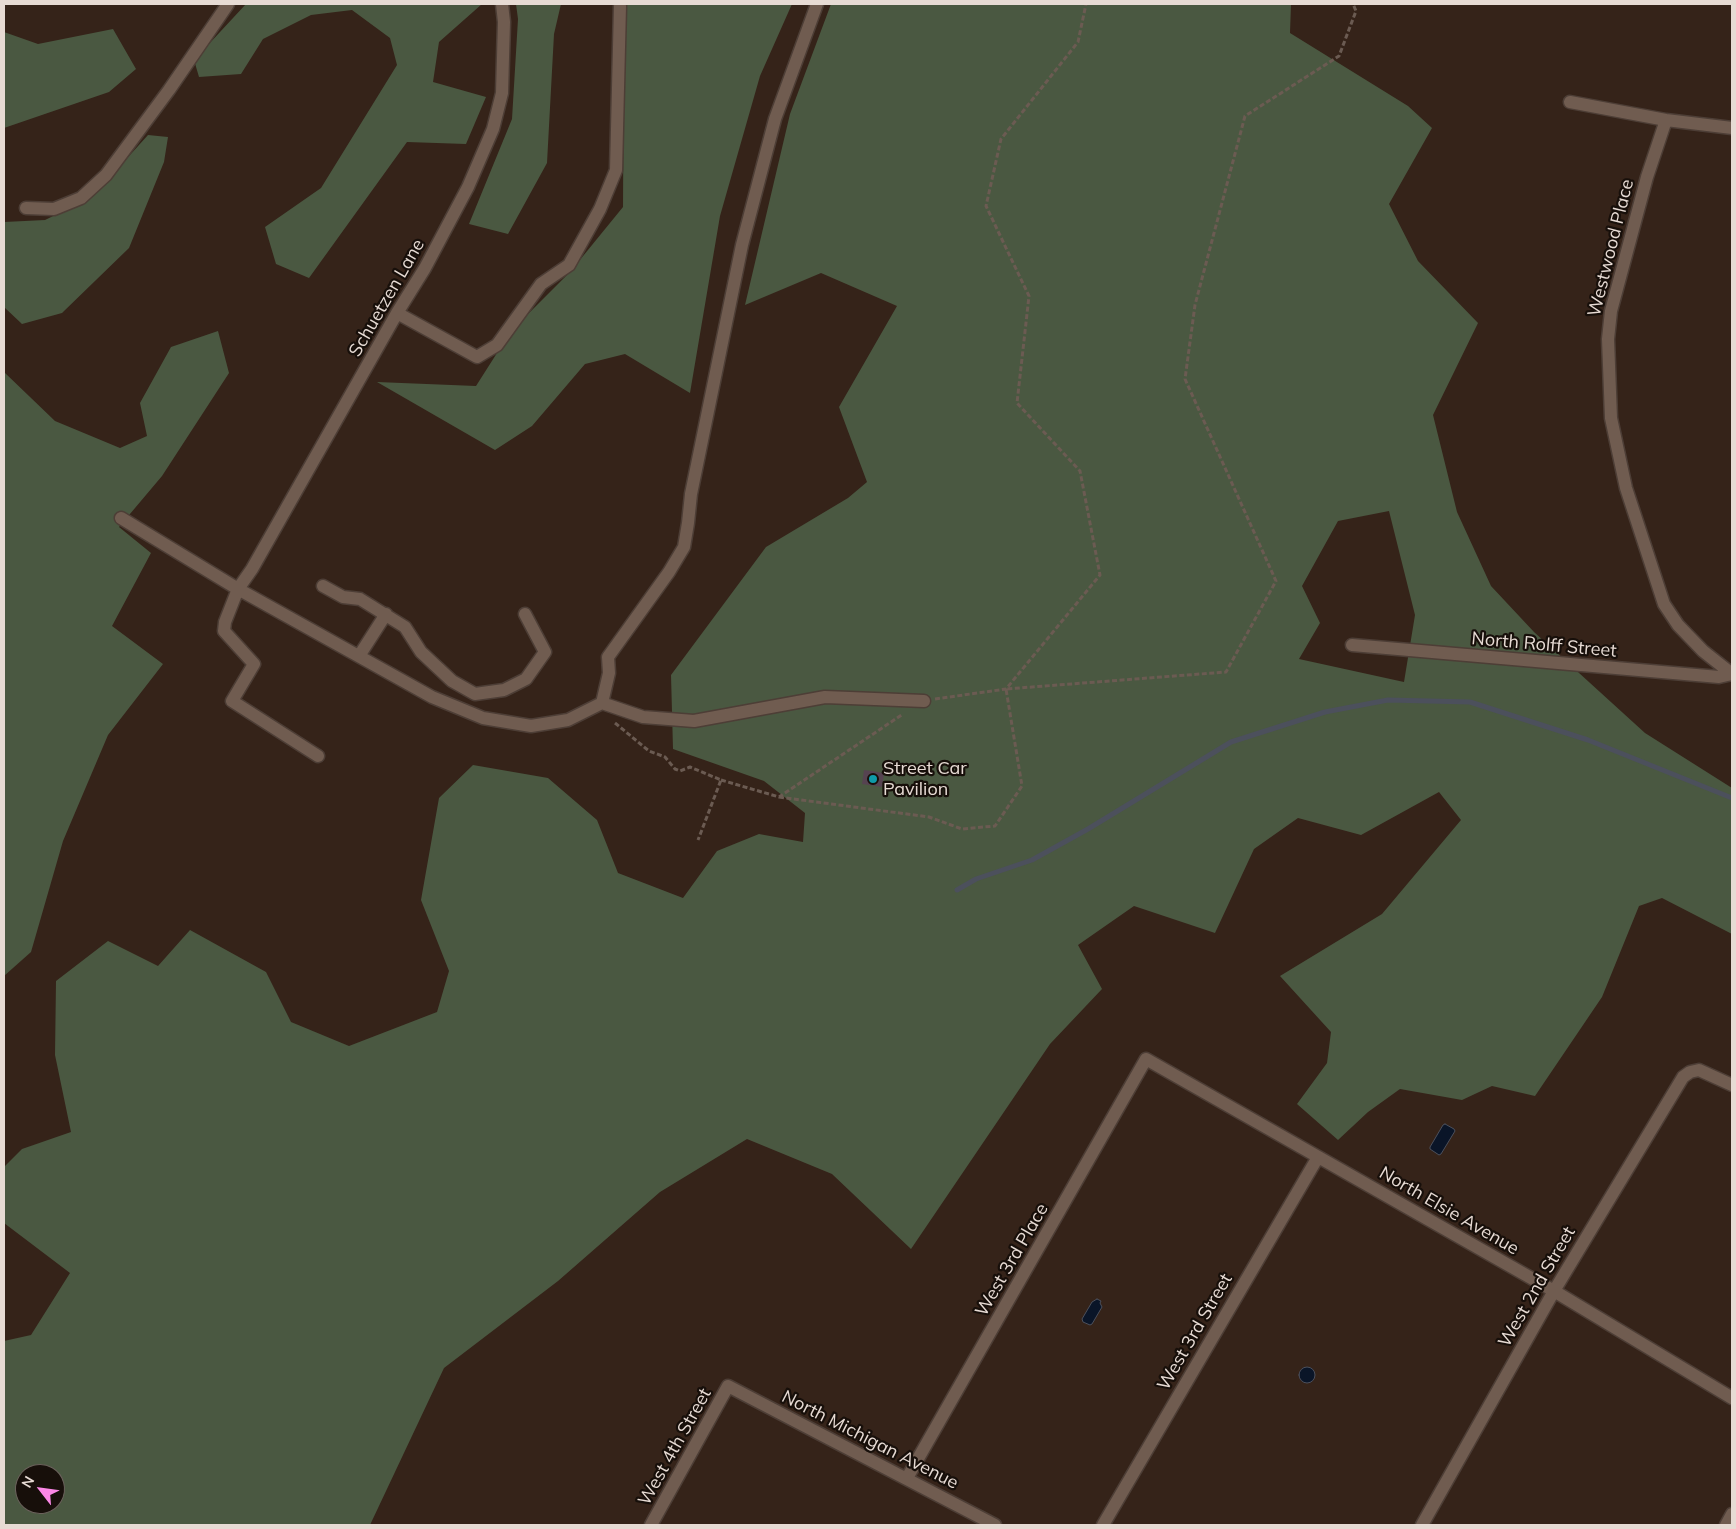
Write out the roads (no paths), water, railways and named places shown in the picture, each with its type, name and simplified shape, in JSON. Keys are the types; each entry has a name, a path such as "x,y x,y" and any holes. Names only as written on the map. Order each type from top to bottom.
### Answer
{"street":[{"path":"26,208 54,209 81,198 106,175 169,90 228,4"},
{"name":"Schuetzen Lane","path":"318,756 232,702 254,664 224,631 225,622 238,589 252,569 397,313 425,268 468,186 493,129 502,93 504,22 502,4"},
{"path":"598,705 610,673 608,657 669,572 684,547 691,494 742,245 775,120 817,4"},
{"path":"397,313 477,357 496,345 541,284 570,266 600,209 616,170 620,6"},
{"path":"1570,102 1666,120 1732,128"},
{"name":"Westwood Place","path":"1666,120 1647,177 1611,311 1608,339 1611,418 1626,488 1664,604 1678,625 1702,651 1732,674"},
{"path":"121,518 238,589 432,697 483,718 531,726 568,720 598,705 643,717 694,721 825,697 924,701"},
{"path":"322,586 343,597 360,599 405,627 421,652 452,681 474,694 504,690 526,679 545,652 525,614"},
{"path":"359,656 386,614"},
{"name":"North Rolff Street","path":"1352,645 1719,678 1732,674"},
{"name":"North Elsie Avenue","path":"1146,1059 1554,1291 1732,1398"},
{"name":"West 3rd Place","path":"907,1478 1146,1059"},
{"name":"West 2nd Street","path":"1422,1525 1554,1291 1683,1077 1690,1072 1699,1070 1732,1085"},
{"name":"West 3rd Street","path":"1103,1525 1318,1157"},
{"name":"North Michigan Avenue","path":"728,1386 995,1525"},
{"name":"West 4th Street","path":"651,1525 728,1386"},
{"path":"1726,1525 1732,1514"}],"water":[{"path":"1445,1124 1455,1131 1439,1155 1430,1147"},
{"path":"1097,1299 1101,1301 1102,1307 1092,1324 1083,1322 1082,1319 1092,1302"},
{"path":"1304,1367 1310,1367 1315,1372 1313,1381 1304,1383 1299,1378 1299,1372"}],"waterway":[{"path":"957,890 976,879 1032,860 1088,829 1231,742 1325,712 1388,700 1470,702 1588,740 1732,798"}],"place":[{"name":"Street Car Pavilion","path":"873,779"}]}
